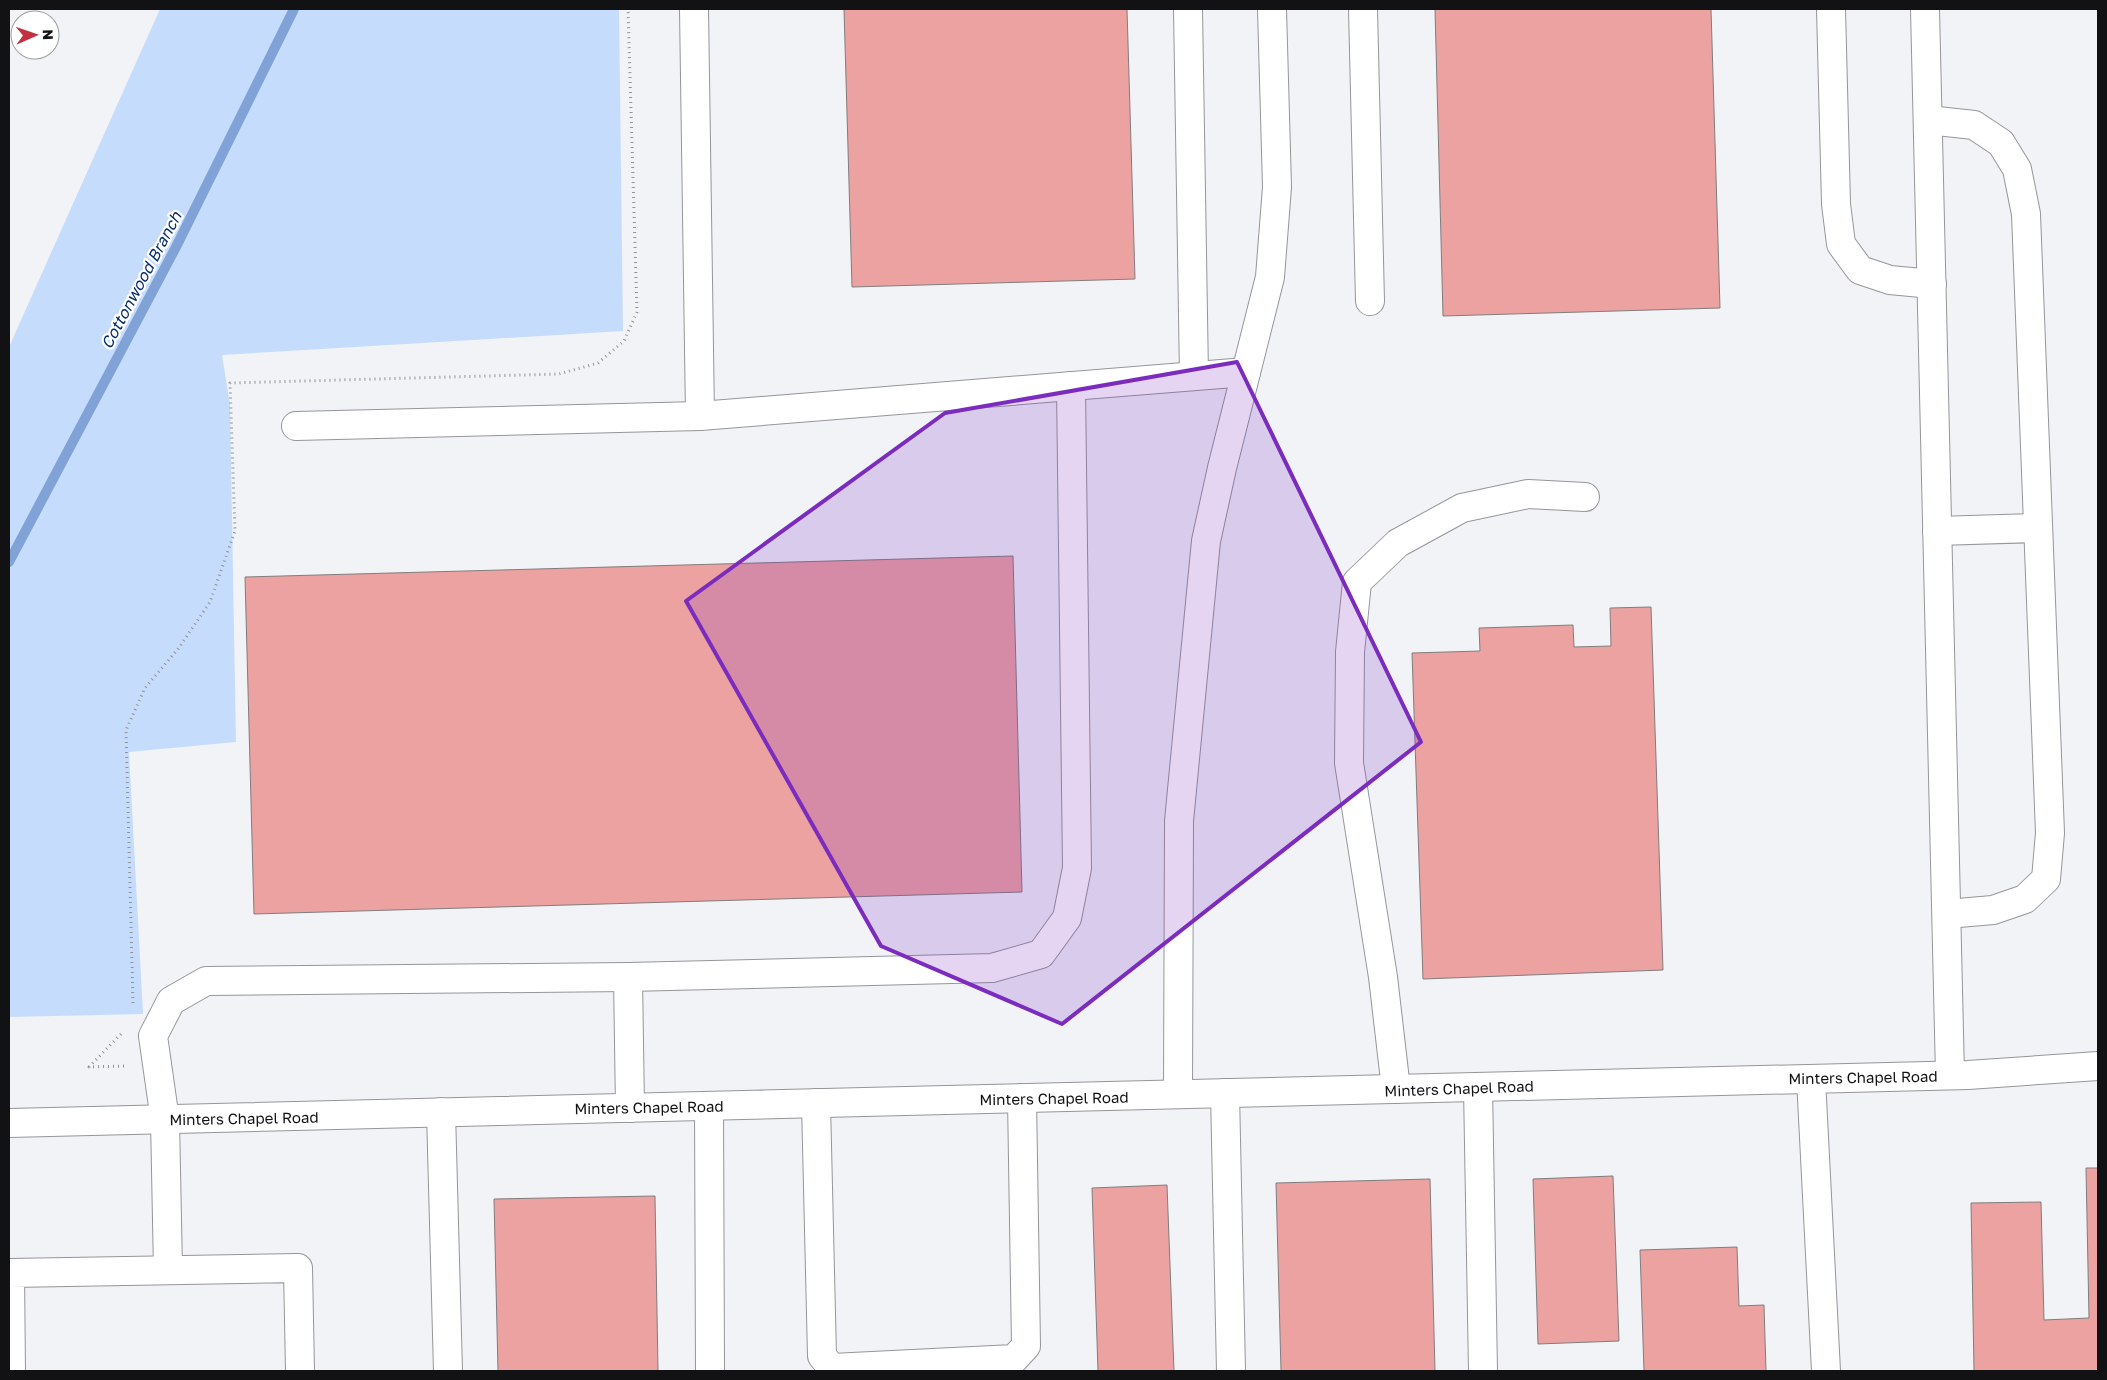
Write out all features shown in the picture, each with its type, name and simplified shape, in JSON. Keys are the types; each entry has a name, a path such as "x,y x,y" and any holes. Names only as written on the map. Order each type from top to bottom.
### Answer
{"street":[{"path":"694,9 700,416"},
{"path":"1188,9 1194,376"},
{"path":"1178,1094 1179,821 1206,541 1270,277 1277,187 1272,9"},
{"path":"1363,9 1370,301"},
{"path":"1831,9 1836,204 1841,244 1860,270 1890,280 1932,284"},
{"path":"1925,9 1950,1075"},
{"path":"1928,120 1974,125 2001,144 2017,169 2026,214 2050,833 2046,879 2025,899 1993,910 1947,914"},
{"path":"296,426 700,416 1246,372"},
{"path":"168,1270 166,1120 153,1036 171,1000 206,981 628,977 992,968 1041,954 1067,918 1077,868 1071,386"},
{"path":"1396,1089 1383,977 1349,763 1350,652 1357,582 1398,542 1462,508 1528,494 1585,497"},
{"path":"1937,531 2038,528"},
{"path":"628,977 630,1108"},
{"name":"Minters Chapel Road","path":"9,1123 1811,1079 1950,1075 2098,1066"},
{"path":"1811,1079 1826,1371"},
{"path":"1478,1087 1483,1371"},
{"path":"1225,1093 1231,1371"},
{"path":"816,1103 822,1356 832,1368 1014,1359 1026,1346 1022,1098"},
{"path":"710,1106 710,1371"},
{"path":"441,1112 448,1371"},
{"path":"11,1371 10,1273 298,1268 300,1371"}],"path":[{"path":"133,1006 126,730 144,688 178,649 210,602 235,531 230,383 559,374 598,363 624,341 636,312 628,9"},
{"path":"122,1033 89,1067 157,1065"}],"highlighted area":[{"path":"1237,362 1421,742 1062,1024 881,946 686,601 945,413"}],"shaded area":[{"path":"160,9 619,9 623,331 222,355 230,405 236,742 129,752 143,1014 9,1017 9,347"}],"building":[{"path":"844,9 1127,9 1135,279 852,287"},
{"path":"1435,9 1711,9 1720,308 1443,316"},
{"path":"1013,556 1022,892 254,914 245,577"},
{"path":"1651,607 1663,970 1423,979 1412,653 1480,651 1479,628 1573,625 1574,647 1611,646 1610,608"},
{"path":"2086,1168 2098,1168 2098,1371 1974,1371 1971,1203 2041,1202 2044,1320 2089,1318"},
{"path":"1613,1176 1619,1341 1538,1344 1533,1179"},
{"path":"1430,1179 1435,1371 1281,1371 1276,1183"},
{"path":"1167,1185 1174,1371 1098,1371 1092,1188"},
{"path":"655,1196 658,1371 498,1371 494,1199"},
{"path":"1737,1247 1739,1306 1764,1305 1766,1371 1644,1371 1640,1250"}],"waterway":[{"name":"Cottonwood Branch","path":"9,562 176,247 294,9"}]}
